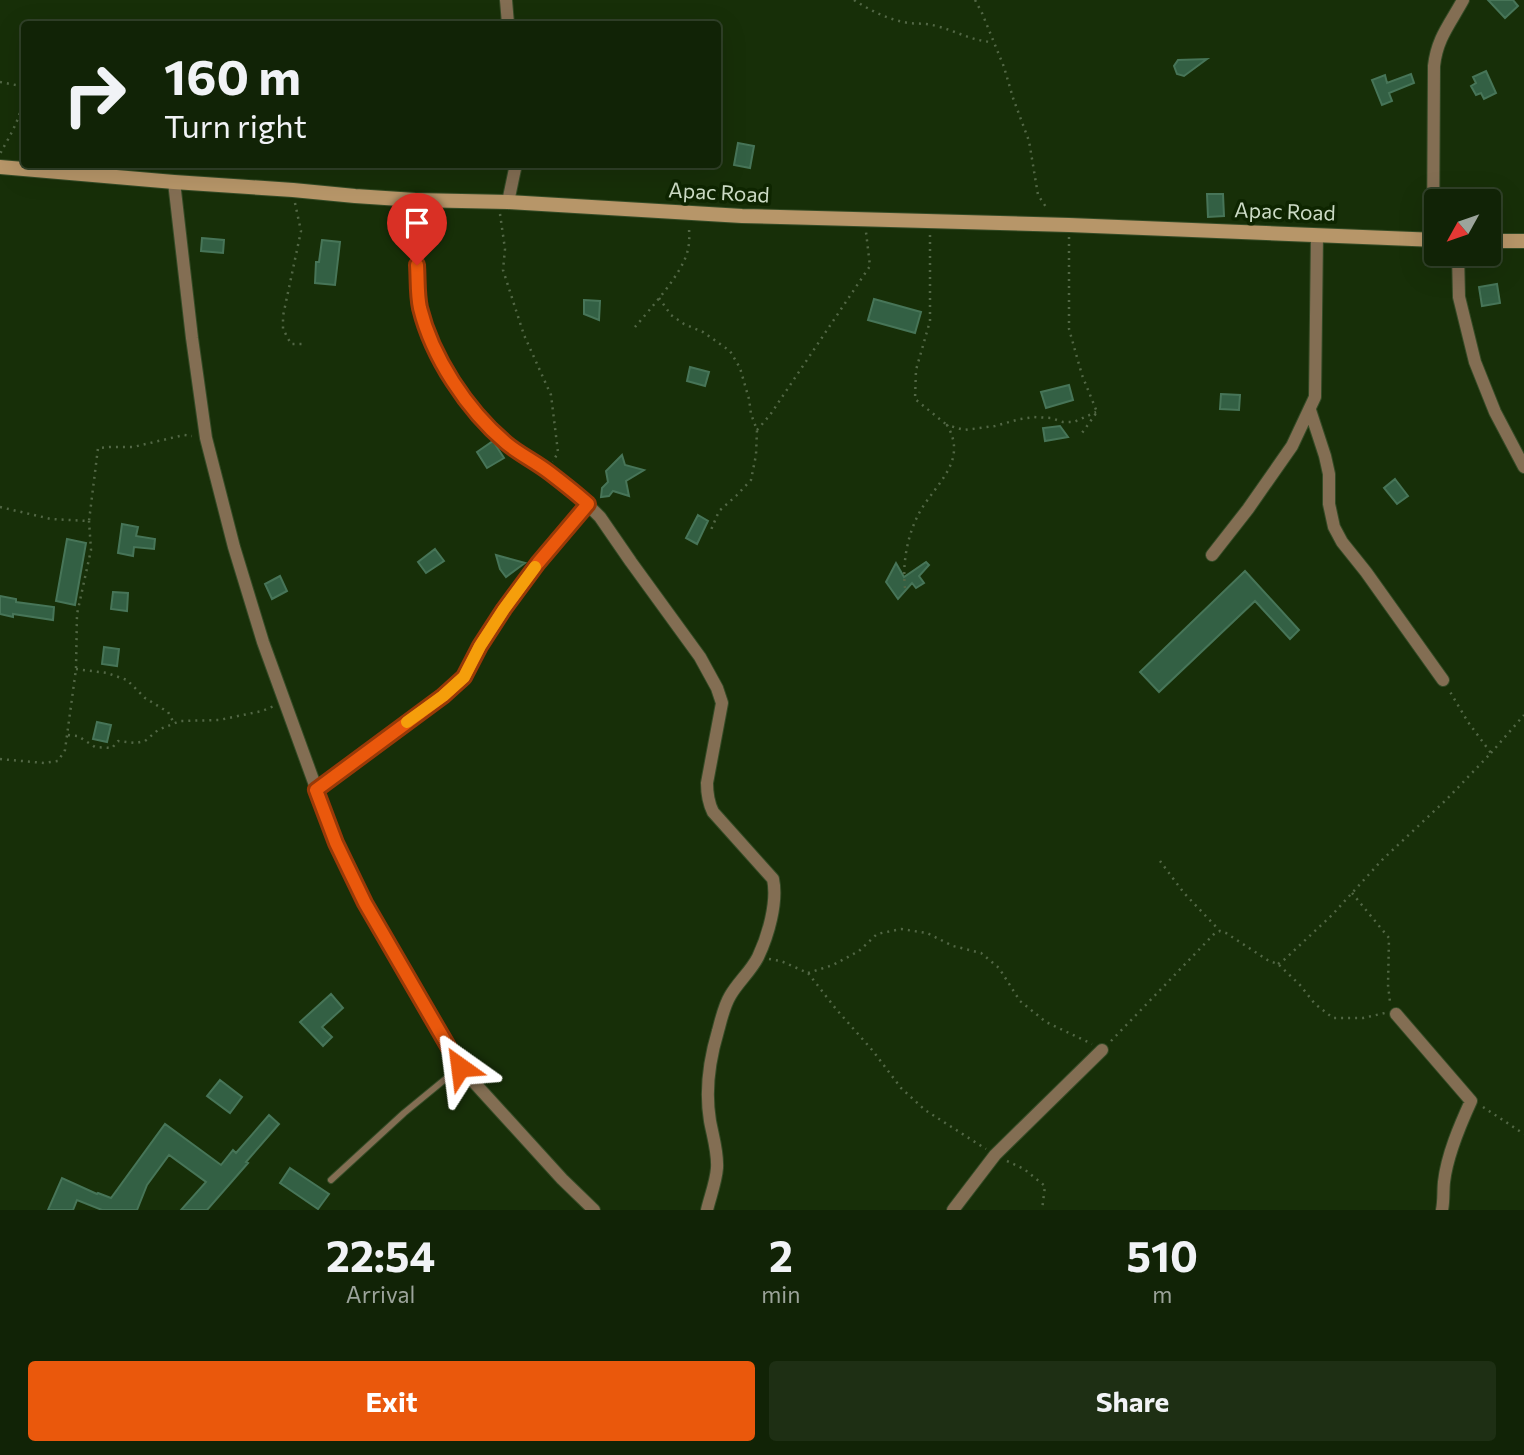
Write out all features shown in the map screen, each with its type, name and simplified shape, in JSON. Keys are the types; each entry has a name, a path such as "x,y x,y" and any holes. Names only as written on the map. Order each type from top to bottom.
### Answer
{"main road":[{"name":"Apac Road","path":"0,167 415,200 503,202 742,216 1424,239"},
{"path":"1502,241 1524,241"}],"street":[{"path":"506,0 508,21"},
{"path":"1435,189 1435,51 1463,0"},
{"path":"503,202 515,168"},
{"path":"174,182 206,438 263,642 336,843 365,903 460,1067 562,1179 594,1210"},
{"path":"415,200 419,305 426,328 451,379 468,403 506,443 549,472 600,517 700,657 722,703 707,783 709,804 713,812 769,873 774,885 769,929 757,958 728,1000 710,1065 708,1107 717,1171 707,1210"},
{"path":"1212,555 1292,446 1315,397 1317,235"},
{"path":"1458,266 1459,297 1475,362 1494,412 1524,467"},
{"path":"1310,410 1329,474 1329,504 1334,527 1342,542 1443,680"},
{"path":"316,790 456,685 469,669 504,609 538,563 588,504"},
{"path":"1396,1014 1471,1101 1460,1127 1444,1181 1442,1210"},
{"path":"953,1210 995,1155 1101,1050"}],"lane":[{"path":"331,1181 404,1113 460,1067"}],"path":[{"path":"854,0 887,17 908,23 935,25 967,38 995,42"},
{"path":"975,0 995,42 1029,141 1038,195 1053,218 1069,225 1069,329 1082,375 1097,412"},
{"path":"0,82 21,86"},
{"path":"0,154 21,108"},
{"path":"293,190 301,232 283,328 291,344 303,344"},
{"path":"503,202 503,270 524,335 551,395 558,452 549,472"},
{"path":"635,327 677,273 688,250 690,212"},
{"path":"757,430 770,415 870,266 864,219"},
{"path":"905,588 903,572 910,538 922,509 948,471 955,450 954,436 947,425 915,399 916,370 930,321 930,222"},
{"path":"659,298 671,315 703,332 730,351 740,368 757,430 751,480 719,511 711,530"},
{"path":"947,425 964,430 1034,417 1074,422 1097,412"},
{"path":"1082,433 1097,412"},
{"path":"0,759 44,763 58,761 65,750 76,669 77,614 91,550 89,521 98,449 133,447 184,435 206,438"},
{"path":"0,507 51,519 89,521"},
{"path":"76,669 107,673 127,680 145,698 168,712 174,723"},
{"path":"1443,680 1468,722 1491,753"},
{"path":"68,735 78,736 95,747 112,748 118,741 145,741 158,730 180,720 219,720 262,711 283,702"},
{"path":"1278,964 1332,915 1382,860 1447,799 1524,715"},
{"path":"1160,860 1184,893 1220,931 1278,964 1315,1004 1333,1018 1396,1014"},
{"path":"1352,893 1389,938 1388,985 1390,1002 1396,1014"},
{"path":"808,973 833,965 859,951 877,934 901,929 926,933 953,946 981,953 999,968 1020,1001 1037,1015 1101,1050 1215,933 1220,931"},
{"path":"757,958 781,961 808,973 901,1088 925,1110 995,1155 1024,1169 1045,1186 1042,1210"},
{"path":"1471,1101 1524,1134"}],"building":[{"path":"1488,0 1513,0 1518,6 1505,18"},
{"path":"1207,59 1184,76 1177,74 1174,66 1178,60"},
{"path":"1486,71 1496,93 1484,99 1481,93 1476,95 1471,86 1476,83 1473,77"},
{"path":"1411,74 1414,83 1389,93 1392,101 1382,105 1372,80 1385,75 1387,83"},
{"path":"738,143 754,146 750,168 734,165"},
{"path":"1207,194 1223,194 1224,216 1208,217"},
{"path":"202,238 224,240 223,253 201,251"},
{"path":"322,240 340,242 335,285 315,283 316,262 319,262"},
{"path":"1497,284 1500,303 1482,306 1479,287"},
{"path":"874,299 921,312 915,333 868,320"},
{"path":"584,300 600,301 599,320 584,314"},
{"path":"690,367 709,372 705,386 687,381"},
{"path":"1069,385 1073,400 1046,408 1041,392"},
{"path":"1221,394 1240,395 1239,410 1220,409"},
{"path":"1060,426 1068,437 1045,441 1043,428"},
{"path":"493,441 504,458 487,468 477,452"},
{"path":"622,455 625,465 644,470 626,481 629,496 613,491 609,496 601,497 602,488 608,482 606,471"},
{"path":"1395,479 1408,496 1397,504 1384,488"},
{"path":"698,515 708,521 697,544 686,538"},
{"path":"122,524 138,527 136,536 155,539 154,549 134,547 133,556 118,553"},
{"path":"67,539 86,543 75,605 56,601"},
{"path":"435,549 444,561 426,573 418,562"},
{"path":"496,555 525,563 506,577 500,569"},
{"path":"926,562 929,565 919,576 924,583 916,588 912,583 898,599 886,582 896,563 904,577"},
{"path":"1245,571 1299,630 1290,639 1255,601 1159,692 1140,672"},
{"path":"280,576 287,591 272,599 265,584"},
{"path":"113,592 128,593 127,611 111,609"},
{"path":"0,596 16,599 16,602 54,607 53,620 0,614"},
{"path":"104,647 119,649 117,666 102,664"},
{"path":"97,722 111,725 107,742 93,739"},
{"path":"331,994 343,1008 322,1027 332,1037 323,1046 300,1022"},
{"path":"220,1080 242,1097 230,1113 207,1096"},
{"path":"269,1115 279,1124 207,1210 181,1210 206,1182 169,1155 147,1185 137,1210 102,1210 77,1200 73,1210 48,1210 62,1178 111,1198 165,1124 221,1165 233,1150 236,1153"},
{"path":"290,1168 329,1194 318,1209 280,1183"}],"slow traffic":[{"path":"407,722 464,677 480,646 535,567"}],"route":[{"path":"417,265 419,305 426,328 451,379 468,403 506,443 549,472 588,504 538,563 504,609 464,677 443,696 316,790 336,843 365,903 460,1067"}]}
